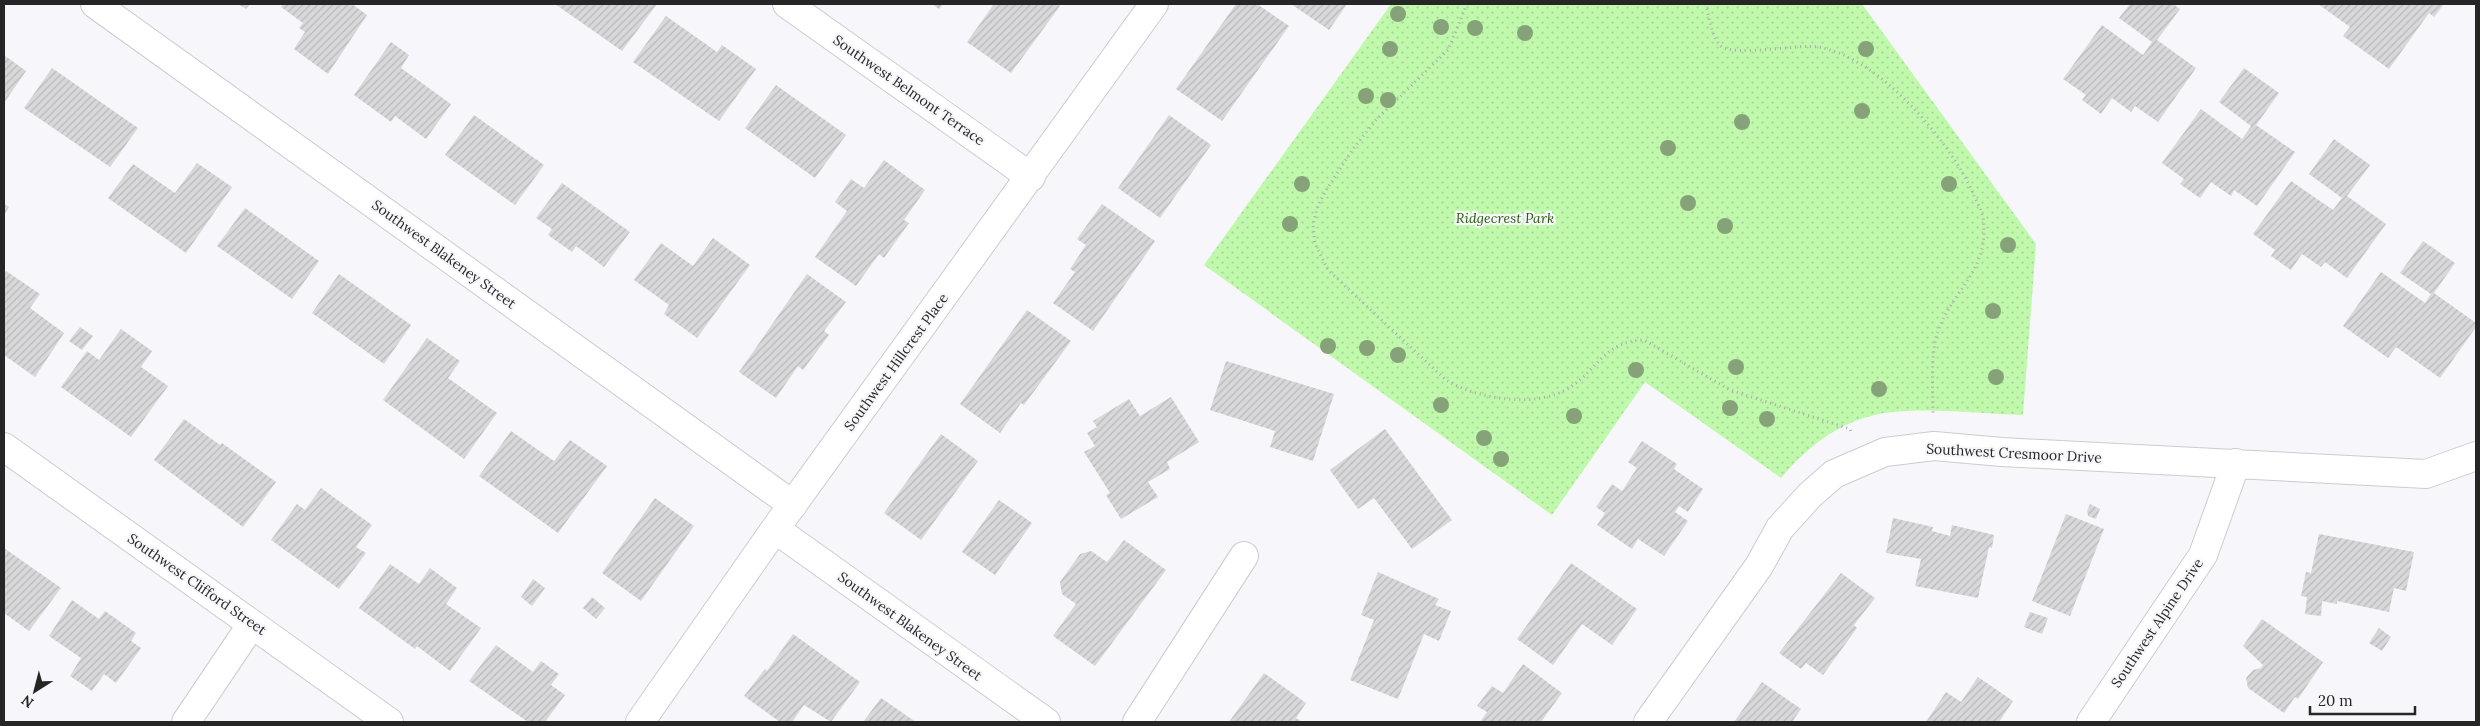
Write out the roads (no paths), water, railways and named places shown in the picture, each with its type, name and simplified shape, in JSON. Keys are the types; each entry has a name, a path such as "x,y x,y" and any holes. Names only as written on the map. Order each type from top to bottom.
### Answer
{"street":[{"name":"Southwest Blakeney Street","path":"95,4 793,505"},
{"name":"Southwest Belmont Terrace","path":"787,4 1031,177"},
{"name":"Southwest Hillcrest Place","path":"640,722 775,529 1031,177 1154,4"},
{"name":"Southwest Cresmoor Drive","path":"1648,722 1759,566 1780,528 1810,495 1834,474 1885,452 1934,446 2002,452 2426,474 2476,456"},
{"name":"Southwest Clifford Street","path":"4,447 390,722"},
{"name":"Southwest Alpine Drive","path":"2091,722 2203,555 2236,463"},
{"name":"Southwest Blakeney Street","path":"775,529 1046,722"},
{"path":"1136,722 1244,556"},
{"path":"186,722 252,624"}],"park label":[{"name":"Ridgecrest Park","path":"1505,218"}]}
